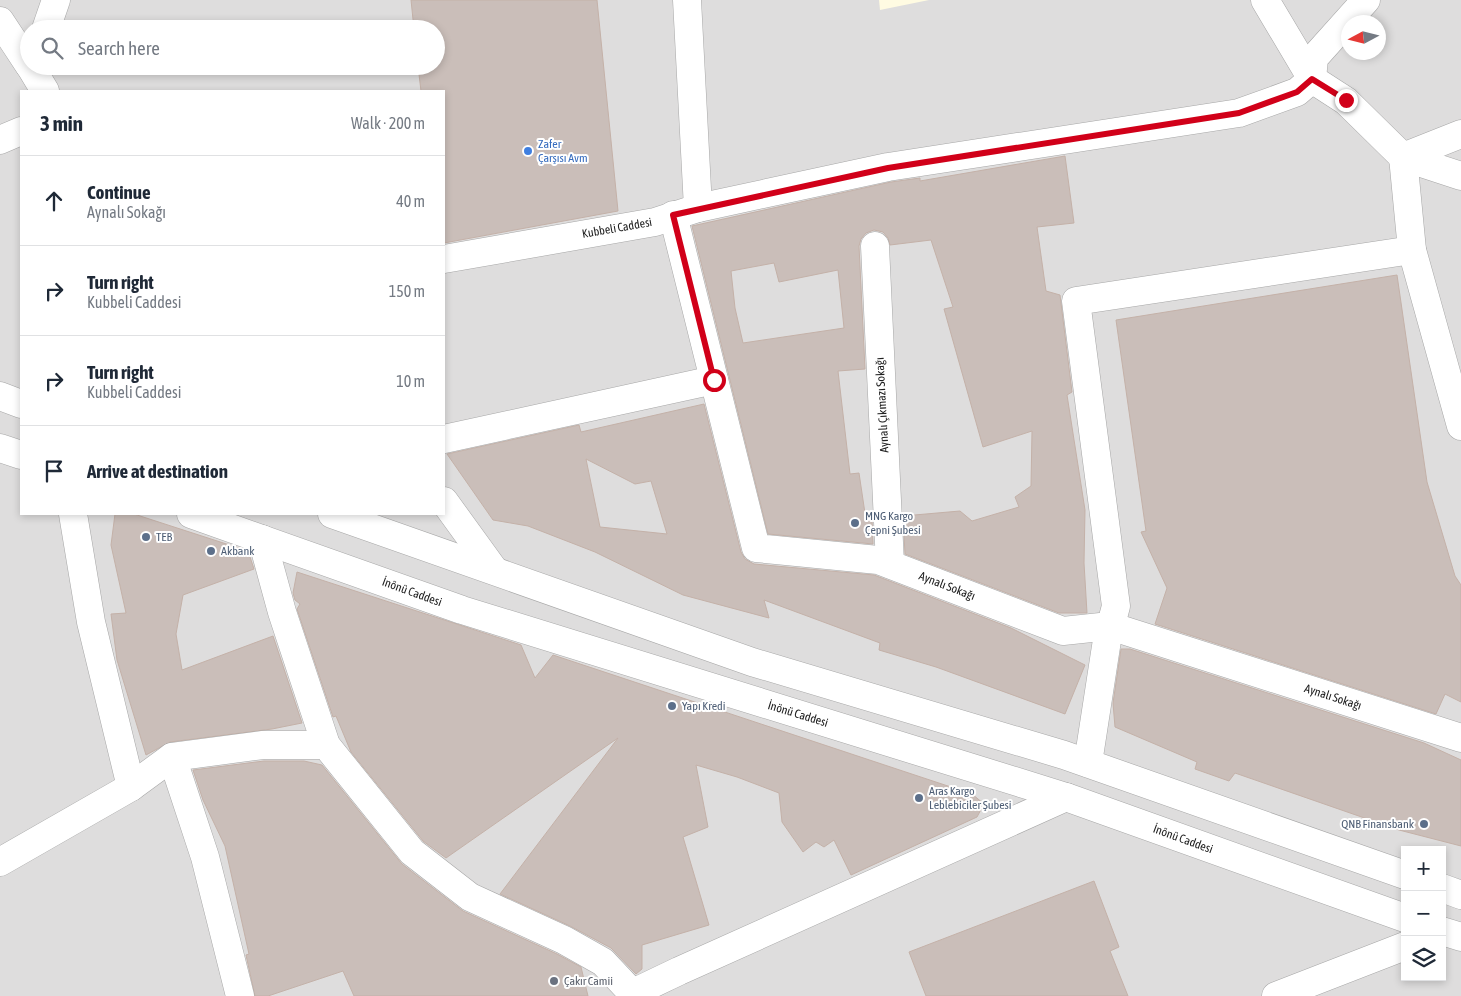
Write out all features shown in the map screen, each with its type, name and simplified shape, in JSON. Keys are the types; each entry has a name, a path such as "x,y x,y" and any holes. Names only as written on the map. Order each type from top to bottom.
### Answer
{"street":[{"path":"49,20 56,0"},
{"name":"Aynalı Sokağı","path":"687,0 686,212 714,380 756,548 878,560 1063,631 1110,626 1461,738"},
{"path":"1264,0 1312,79 1346,100 1403,157 1461,176"},
{"path":"1312,79 1314,58 1366,0"},
{"path":"0,21 20,51"},
{"path":"35,75 44,90"},
{"name":"Kubbeli Caddesi","path":"445,259 655,222 686,212 888,168 1239,113 1297,92 1312,79"},
{"path":"0,140 20,131"},
{"path":"1403,157 1461,134"},
{"path":"1403,157 1412,250 1461,426"},
{"name":"Aynalı Çıkmazı Sokağı","path":"875,246 890,564"},
{"path":"1088,763 1110,626 1116,606 1076,301 1412,250"},
{"path":"445,439 714,380"},
{"path":"0,396 20,404"},
{"path":"0,448 20,455"},
{"path":"445,502 494,570"},
{"path":"73,515 91,622 130,787"},
{"name":"İnönü Caddesi","path":"193,515 462,610 1066,797 1401,917"},
{"path":"335,515 752,662 1088,763 1401,874"},
{"path":"262,539 282,612 326,745 412,852 470,897 564,940 603,962 634,995 688,966 1066,797"},
{"path":"0,862 130,787 172,757 263,745 326,745"},
{"path":"172,757 205,857 240,996"},
{"path":"1446,889 1461,895"},
{"path":"1446,930 1461,927"},
{"path":"1446,932 1461,938"},
{"path":"1276,996 1401,948"}],"shaded area":[{"path":"0,0 1461,0 1461,996 0,996"},
{"path":"879,0 929,0 880,10"}],"building":[{"name":"Zafer Çarşısı Avm","path":"411,0 597,0 618,211 445,243 445,90 421,90 419,75 445,75 445,20 413,20"},
{"path":"1065,156 1074,223 1037,227 1046,291 1060,295 1072,392 1067,395 1085,510 1084,563 1087,613 1059,613 905,554 903,516 960,511 972,521 1019,507 1015,497 1031,486 1032,431 983,447 944,309 953,307 931,240 890,245 888,238 883,232 874,230 866,233 861,239 859,246 865,369 838,371 850,474 859,473 866,520 872,519 873,544 768,534 692,226 891,182 920,178 920,181","holes":["774,263 779,282 838,270 844,328 743,343 735,308 731,271"]},
{"path":"1397,275 1427,482 1455,576 1461,585 1461,702 1445,694 1436,714 1155,624 1167,588 1141,532 1146,531 1116,320"},
{"path":"704,404 741,552 745,559 754,564 874,575 1011,628 1085,665 1065,714 936,667 879,650 880,643 764,600 769,618 683,595 595,552 528,526 493,520 447,454 579,425 581,432","holes":["586,459 635,484 651,481 667,534 600,527"]},
{"path":"115,515 137,515 248,551 254,569 183,595 176,634 182,670 273,636 302,723 272,729 170,742 146,755 117,660 111,614 126,613 111,545"},
{"path":"297,572 521,645 535,678 553,655 972,794 984,804 977,817 851,875 834,840 824,847 816,842 803,852 782,822 779,793 737,777 696,765 708,827 683,837 709,925 642,945 642,969 636,974 611,948 570,926 500,894 618,738 446,858 423,841 351,752 336,716 333,717 297,609 300,604 295,600 293,593"},
{"path":"1121,649 1130,649 1424,743 1461,760 1461,846 1399,830 1235,773 1229,781 1195,769 1197,762 1115,727 1113,703"},
{"path":"264,761 304,761 322,765 402,864 463,911 581,967 588,996 354,996 343,971 268,996 255,996 246,955 249,954 225,846 203,800 193,770"},
{"path":"1094,881 1119,947 1110,951 1128,996 926,996 909,952"}],"place":[{"name":"Zafer Çarşısı Avm","path":"528,151"},
{"name":"MNG Kargo Çepni Şubesi","path":"855,523"},
{"name":"TEB","path":"146,537"},
{"name":"Akbank","path":"211,551"},
{"name":"Yapı Kredi","path":"672,706"},
{"name":"Aras Kargo Leblebiciler Şubesi","path":"919,798"},
{"name":"QNB Finansbank","path":"1424,824"},
{"name":"Çakır Camii","path":"554,981"}],"route":[{"path":"714,380 673,215 888,168 1239,113 1297,92 1312,79 1346,100"}]}
